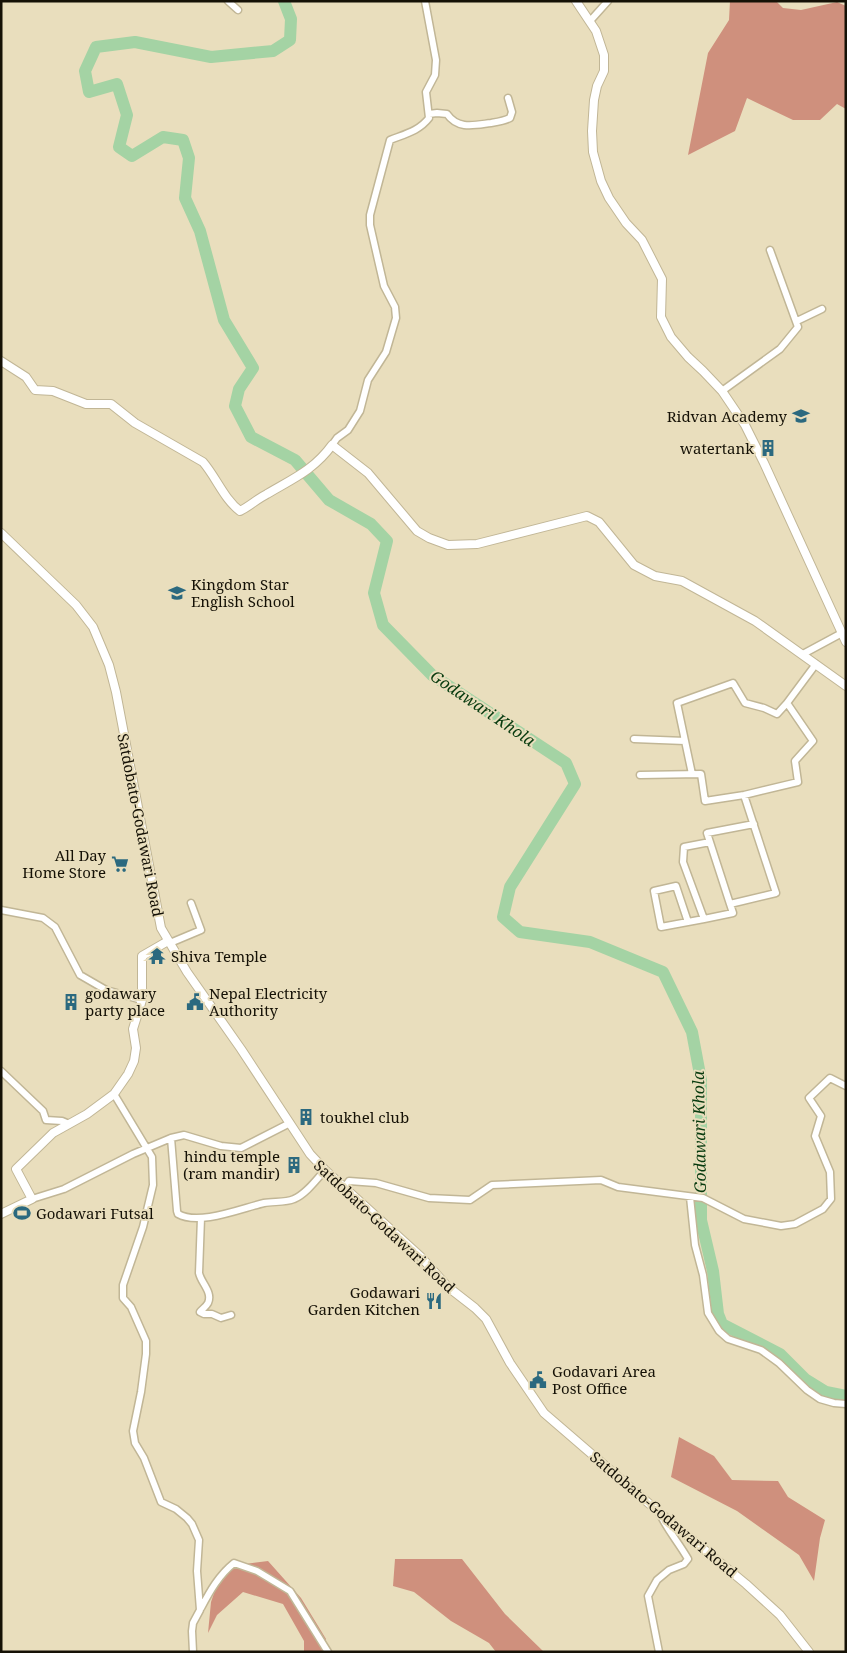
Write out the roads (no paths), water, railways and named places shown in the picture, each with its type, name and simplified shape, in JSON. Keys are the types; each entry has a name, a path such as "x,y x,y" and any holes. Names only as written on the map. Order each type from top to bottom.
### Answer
{"street":[{"path":"228,1 238,10"},
{"path":"1,361 26,377 35,390 53,391 86,404 111,404 135,423 203,462 211,471 227,497 240,511 250,507 265,495 305,472 327,452 337,438 348,430 360,411 368,380 386,352 396,318 395,306 384,286 370,225 370,215 390,140 424,126 429,118 426,92 435,74 436,60 425,1"},
{"path":"576,1 590,21 601,42 604,55 604,71 597,86 594,100 592,131 593,152 601,181 609,198 626,223 642,240 662,279 661,317 671,336 688,357 722,391 745,425 846,642"},
{"path":"590,21 608,1"},
{"path":"430,114 448,114 451,120 459,124 478,126 510,118 512,112 508,98"},
{"path":"722,391 780,349 798,327 770,250"},
{"path":"797,321 822,309"},
{"path":"332,445 368,473 417,531 448,545 477,544 587,516 599,522 634,565 655,576 682,581 755,621 846,686"},
{"name":"Satdobato-Godawari Road","path":"1,533 76,604 93,627 101,643 116,692 161,928 187,972 310,1154 344,1188 421,1257 448,1287 486,1319 510,1363 544,1413 753,1590 780,1615 809,1652"},
{"path":"803,654 842,633"},
{"path":"692,774 677,703 733,683 745,704 764,708 777,714 816,664"},
{"path":"640,775 701,774 705,801 744,796 798,782 795,761 814,741 787,703"},
{"path":"634,739 685,741"},
{"path":"730,904 776,893 744,796"},
{"path":"688,922 676,886 654,891 660,927 688,922 704,919 733,913 707,833 754,824"},
{"path":"704,919 683,862 684,847 710,842"},
{"path":"32,1199 16,1168 53,1134 87,1114 114,1094 128,1074 134,1061 136,1048 134,1029 142,1000 142,956 169,942 202,930 191,902"},
{"path":"1,910 43,918 55,927 80,975 106,990 142,1000"},
{"path":"1,1071 43,1111 46,1120 62,1120 69,1124"},
{"path":"344,1188 349,1181 376,1183 429,1198 470,1200 492,1185 601,1180 618,1187 703,1198 744,1218 781,1226 795,1224 824,1209 831,1199 830,1172 815,1136 821,1116 809,1098 830,1078 846,1086"},
{"path":"114,1094 152,1157 153,1185 143,1227 123,1285 124,1298 146,1341 141,1392 133,1431 135,1443 144,1458 161,1502 176,1509 187,1518 199,1540 197,1571 200,1610"},
{"path":"1,1214 32,1199 64,1189 171,1138 184,1135 221,1146 242,1148 290,1123"},
{"path":"171,1138 178,1214 182,1216 201,1218 235,1212 264,1203 293,1200 304,1192 325,1170"},
{"path":"690,1197 695,1245 703,1275 708,1313 719,1331 728,1339 761,1350 820,1399 834,1404 846,1404"},
{"path":"201,1218 199,1273 209,1293 209,1297 207,1306 200,1310 200,1312 221,1318 231,1315"},
{"path":"659,1652 648,1596 657,1580 669,1570 684,1564 688,1559 681,1546 667,1529 660,1513"},
{"path":"193,1652 193,1623 209,1593 224,1571 234,1563 257,1571 290,1591 328,1652"}],"waterway":[{"name":"Godawari Khola","path":"284,1 291,19 290,40 273,51 211,57 135,42 96,47 85,71 89,92 117,84 127,115 119,147 132,156 163,137 183,140 189,158 185,198 200,231 224,320 253,368 239,389 235,406 251,437 295,460 329,500 371,524 387,541 374,593 383,625 432,675 566,763 575,784 510,887 503,917 520,932 590,942 663,972 692,1032 701,1080 701,1220 713,1271 718,1314 722,1324 780,1354 805,1379 826,1392 846,1396"}],"place":[{"name":"Ridvan Academy","path":"801,416"},
{"name":"watertank","path":"768,448"},
{"name":"Kingdom Star English School","path":"177,593"},
{"name":"All Day Home Store","path":"120,864"},
{"name":"Shiva Temple","path":"157,956"},
{"name":"godawary party place","path":"71,1002"},
{"name":"Nepal Electricity Authority","path":"195,1002"},
{"name":"toukhel club","path":"306,1117"},
{"name":"hindu temple (ram mandir)","path":"294,1165"},
{"name":"Godawari Futsal","path":"22,1213"},
{"name":"Godawari Garden Kitchen","path":"434,1301"},
{"name":"Godavari Area Post Office","path":"538,1380"}]}
